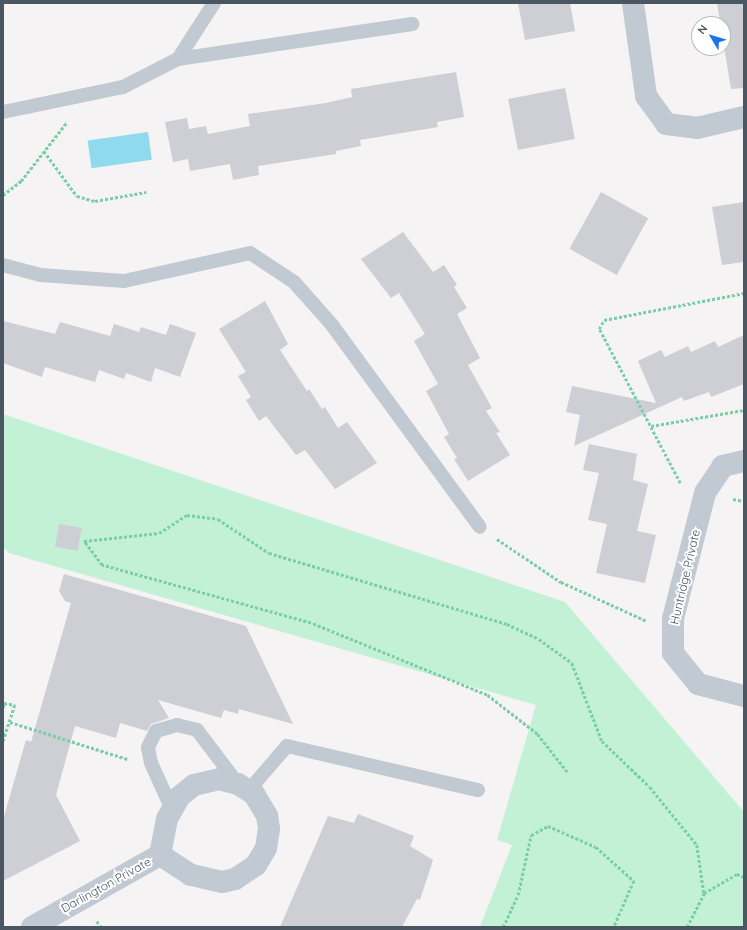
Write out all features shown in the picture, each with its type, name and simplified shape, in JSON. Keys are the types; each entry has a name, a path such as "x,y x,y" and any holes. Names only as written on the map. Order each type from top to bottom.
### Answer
{"street":[{"path":"632,3 646,96 666,124 697,128 744,117"},
{"name":"Huntridge Private","path":"744,461 723,466 705,493 673,632 673,653 698,684 744,696"},
{"name":"Darlington Private","path":"32,927 160,855 171,807 183,792 200,782 219,779 243,787 262,805 269,829 260,860 246,874 222,882 203,880 160,855"}],"lane":[{"path":"178,59 214,3"},
{"path":"3,112 123,87 178,59 412,24"},
{"path":"3,265 40,275 124,281 250,253 294,282 332,325 480,527"},
{"path":"171,807 151,763 148,747 156,731 177,725 197,730 243,787 287,746 478,790"}],"path":[{"path":"3,195 21,181 89,95"},
{"path":"44,151 77,196 95,201 146,192"},
{"path":"744,293 604,320 599,329 680,483 705,493 744,501"},
{"path":"651,426 744,410"},
{"path":"567,772 537,734 487,695 311,623 102,565 84,541 159,532 187,515 218,519 269,553 507,624 540,639 572,663 602,741 650,787 697,844 704,893"},
{"path":"480,527 561,582 673,632"},
{"path":"3,707 4,704 15,705 3,742"},
{"path":"10,722 114,756 151,763"},
{"path":"503,927 518,895 531,835 548,826 596,847 634,881 614,927"},
{"path":"686,927 704,893 737,874 744,877"}],"green space":[{"path":"3,414 565,602 744,812 744,927 480,927 512,845 497,840 536,705 9,553 3,547"}],"water":[{"path":"148,132 152,160 91,168 88,140"}],"building":[{"path":"518,3 570,3 575,31 525,40"},
{"path":"717,3 744,3 744,88 731,89 726,56 731,56 731,16 719,16"},
{"path":"456,72 464,117 437,122 438,127 360,140 361,146 336,151 336,154 258,166 259,175 233,180 230,164 190,171 188,159 173,162 165,122 187,118 189,129 206,126 208,134 250,126 248,114 326,103 352,97 351,89"},
{"path":"565,88 575,139 518,150 508,99"},
{"path":"601,192 648,218 617,275 569,249"},
{"path":"744,202 744,262 722,265 712,207"},
{"path":"403,232 433,272 444,265 457,285 454,287 467,308 457,314 480,358 468,365 492,408 486,411 500,432 496,433 510,455 468,481 454,459 457,458 444,437 449,434 426,391 438,384 414,341 425,334 399,293 391,298 361,259"},
{"path":"265,301 288,344 280,350 307,391 309,389 322,409 325,407 338,428 347,422 377,463 335,489 305,450 296,455 266,416 259,421 246,400 251,397 238,376 246,372 219,329"},
{"path":"3,321 55,334 60,322 110,336 114,324 139,332 141,327 166,335 170,324 196,333 180,377 155,368 151,382 126,373 124,379 99,370 95,382 45,367 42,377 3,363"},
{"path":"744,335 744,384 711,397 709,392 684,401 682,397 574,446 580,415 566,412 572,386 656,403 638,361 661,350 665,357 688,346 691,352 715,341 718,347"},
{"path":"589,444 637,454 633,480 648,484 637,531 656,535 645,583 596,573 607,524 588,520 599,473 583,470"},
{"path":"59,524 82,528 78,551 55,547"},
{"path":"64,574 246,626 293,724 239,709 238,714 224,710 221,718 158,700 169,718 151,724 147,731 120,723 116,738 75,726 56,795 80,841 3,881 3,820 26,740 31,742 71,603 65,601 59,591"},
{"path":"358,814 414,836 410,846 433,860 420,900 417,899 402,927 280,927 328,816 354,823"}]}
